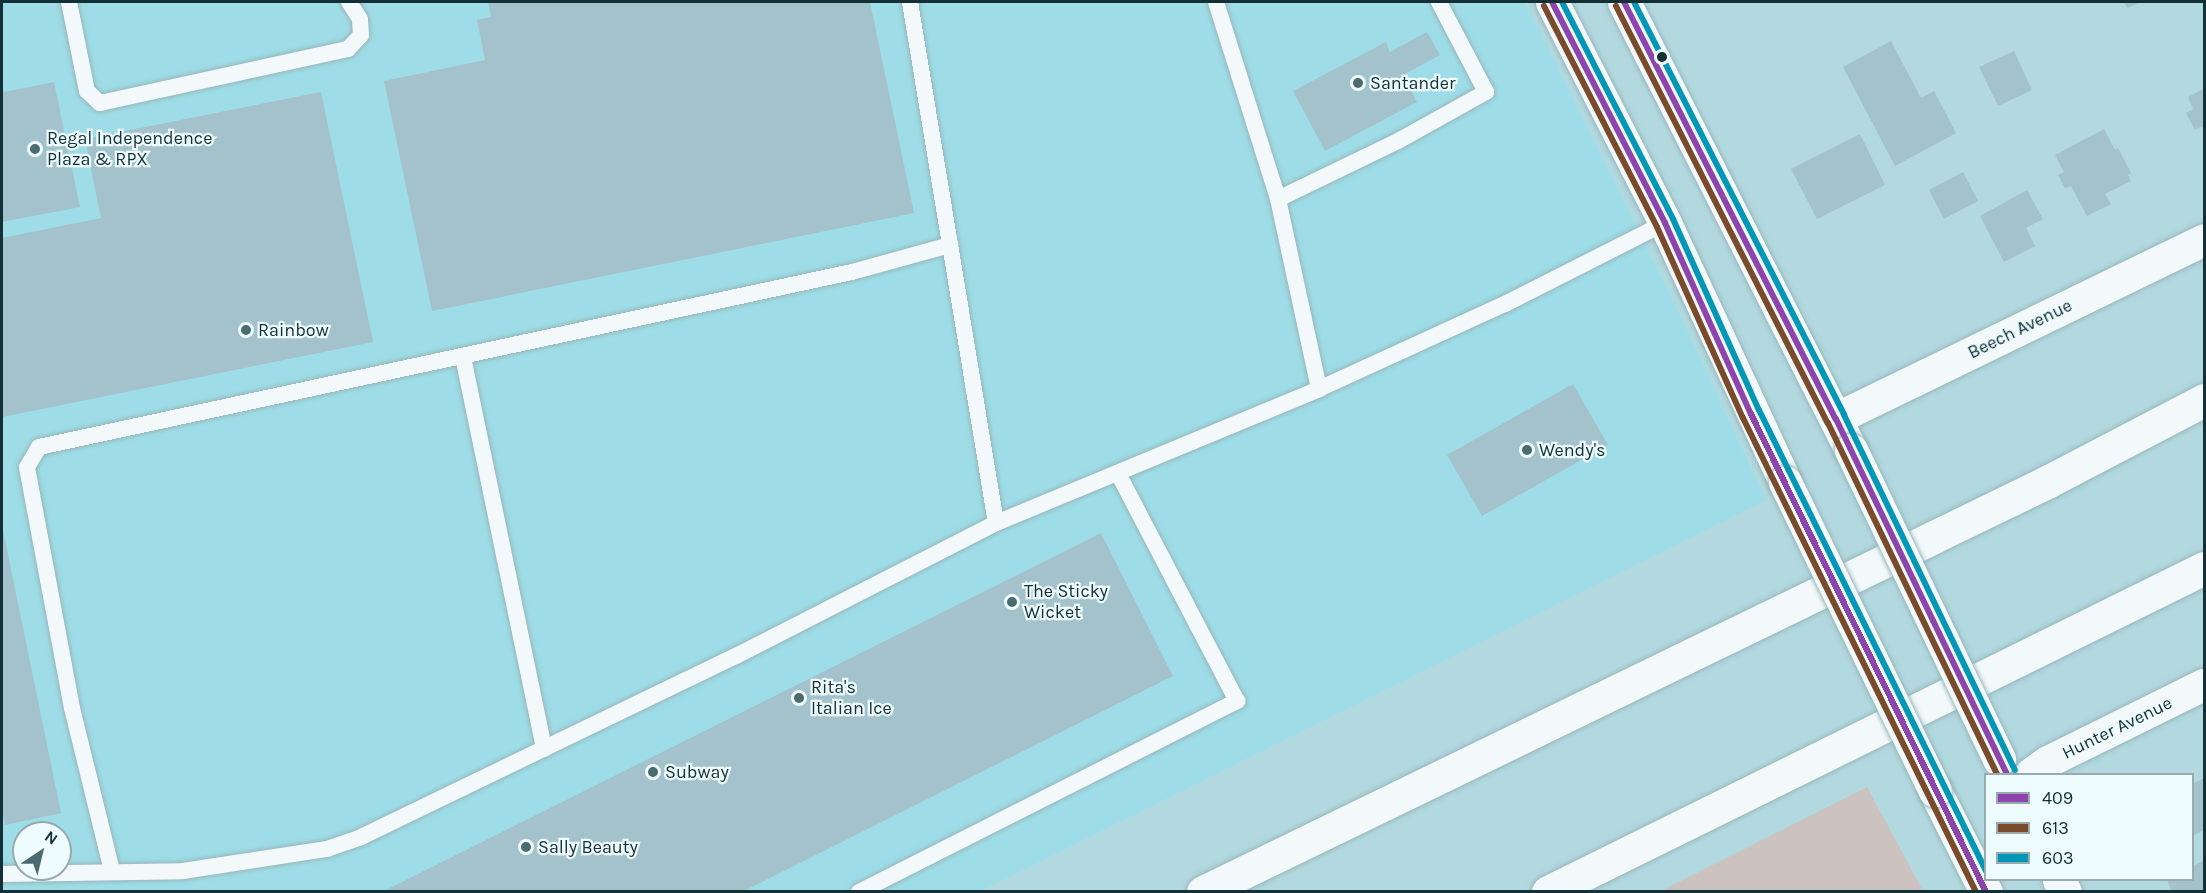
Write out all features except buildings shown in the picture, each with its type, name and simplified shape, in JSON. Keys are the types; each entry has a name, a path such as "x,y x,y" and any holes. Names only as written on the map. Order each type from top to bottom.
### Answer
{"main road":[{"path":"1552,2 1665,223 1785,482 1986,891"},
{"path":"1624,2 1836,419 2003,766"},
{"path":"1203,891 2038,486 2205,400"},
{"path":"1548,891 2205,568"}],"street":[{"name":"Beech Avenue","path":"1836,419 2205,240"},
{"name":"Hunter Avenue","path":"2033,773 2205,685"}],"lane":[{"path":"69,2 87,92 100,103 348,49 361,35 360,19 349,2"},
{"path":"910,2 996,523"},
{"path":"1216,2 1278,199 1319,389"},
{"path":"1278,199 1398,141 1486,92 1440,2"},
{"path":"2,874 183,871 327,849 361,837 736,657 996,523 1319,389 1505,304 1665,223"},
{"path":"112,871 72,708 27,467 31,456 39,447 852,272 950,245"},
{"path":"463,357 544,749"},
{"path":"859,891 1237,701 1118,473"}],"shaded area":[{"path":"2,2 1525,2 1674,302 1766,500 981,891 2,892"},
{"path":"1867,787 1923,891 1661,891"}],"transit line":[{"name":"409","path":"1552,2 1665,223 1751,414 1986,892"},
{"name":"603","path":"1562,2 1673,219 1759,410 1984,867"},
{"name":"409","path":"1624,2 1836,419 2007,773"},
{"name":"603","path":"1634,2 1844,415 2015,770"},
{"name":"613","path":"1544,6 1657,227 1743,418 1976,892"},
{"name":"613","path":"1616,6 1828,423 1997,773"}],"place":[{"name":"Santander","path":"1358,83"},
{"name":"Regal Independence Plaza & RPX","path":"35,149"},
{"name":"Rainbow","path":"246,330"},
{"name":"Wendy's","path":"1527,450"},
{"name":"The Sticky Wicket","path":"1012,602"},
{"name":"Rita's Italian Ice","path":"799,698"},
{"name":"Subway","path":"653,772"},
{"name":"Sally Beauty","path":"526,847"}]}
